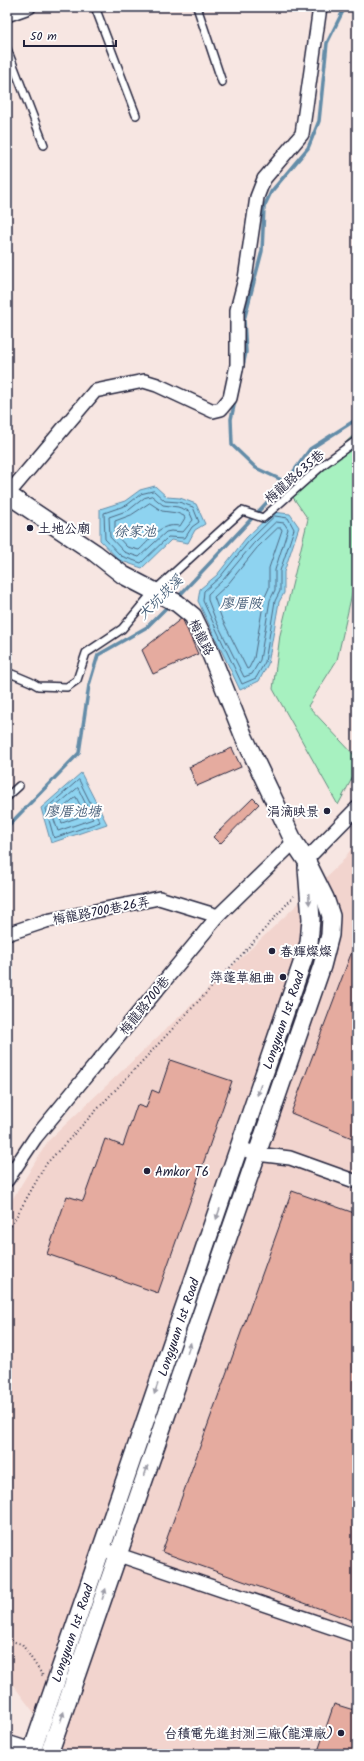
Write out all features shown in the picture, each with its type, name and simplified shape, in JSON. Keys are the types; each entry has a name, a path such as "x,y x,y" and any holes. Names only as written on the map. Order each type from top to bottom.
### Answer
{"street":[{"path":"7,15 29,7"},
{"path":"7,494 95,391 144,381 158,385 213,411 221,409 230,398 236,365 237,310 245,279 257,197 264,179 302,134 320,7"},
{"name":"梅龍路","path":"7,494 123,574 166,597 193,616 208,647 244,737 294,842 306,860"},
{"path":"306,860 357,808"},
{"name":"梅龍路700巷","path":"7,1180 34,1138 218,916 294,842"},
{"name":"Longyuan 1st Road","path":"31,1752 240,1148 309,942 311,919 306,860"},
{"name":"Longyuan 1st Road","path":"49,1754 322,966 330,935 331,916 326,898 306,860"},
{"name":"梅龍路700巷26弄","path":"7,934 46,921 159,898 218,916"},
{"path":"240,1148 256,1154 290,1158 357,1182"},
{"path":"100,1550 118,1554 357,1636"},
{"path":"7,1742 31,1752"}],"lane":[{"path":"95,7 136,116"},
{"path":"197,7 222,82"},
{"path":"7,49 44,146"},
{"name":"梅龍路635巷","path":"7,677 12,674 38,686 67,687 77,680 86,653 166,597 242,511 263,518 324,464 357,440"},
{"path":"7,796 19,786"}],"path":[{"path":"7,1233 46,1164 237,960 308,880"},
{"path":"7,1640 22,1644 52,1690"}],"shaded area":[{"path":"357,841 357,1754 50,1754 54,1739 7,1677 7,1208 48,1141 341,863"}],"green space":[{"path":"357,432 357,586 353,589 337,660 308,706 357,758 357,769 338,805 273,689 280,635 308,519 290,493"}],"water":[{"name":"徐家池","path":"155,486 167,497 180,498 196,504 205,524 195,530 188,543 171,540 142,568 119,560 100,540 100,509 125,501 140,490"},
{"name":"廖厝陂","path":"273,512 290,514 299,527 284,572 284,593 279,602 268,664 259,681 240,690 198,601 200,589 217,575 246,538"},
{"name":"廖厝池塘","path":"81,773 107,824 51,843 41,808"}],"building":[{"path":"182,618 198,654 153,674 142,650"},
{"path":"232,748 241,767 197,786 189,767"},
{"path":"253,798 259,804 220,844 213,837"},
{"path":"357,938 357,1140 291,1113"},
{"name":"Amkor T6","path":"170,1060 232,1081 158,1293 47,1254 67,1196 83,1201 105,1139 123,1146 137,1105 146,1108 152,1090 159,1093"},
{"path":"292,1191 357,1214 357,1622 162,1552"},
{"name":"台積電先進封測三廠(龍潭廠)","path":"334,1704 357,1711 357,1754 317,1754"}],"waterway":[{"path":"286,482 256,468 232,445 231,419 246,352 244,320 262,251 264,207 271,192 308,148 319,121 327,43 345,7"},
{"name":"大坑崁溪","path":"178,597 286,482 310,449 357,419"},
{"name":"大坑崁溪","path":"7,827 79,753 89,685 98,655 147,627 170,604"}],"place":[{"name":"土地公廟","path":"30,528"},
{"name":"涓滴映景","path":"327,811"},
{"name":"春輝燦燦","path":"272,951"},
{"name":"萍蓬草組曲","path":"283,977"},
{"name":"Amkor T6","path":"147,1171"},
{"name":"台積電先進封測三廠(龍潭廠)","path":"341,1733"}]}
